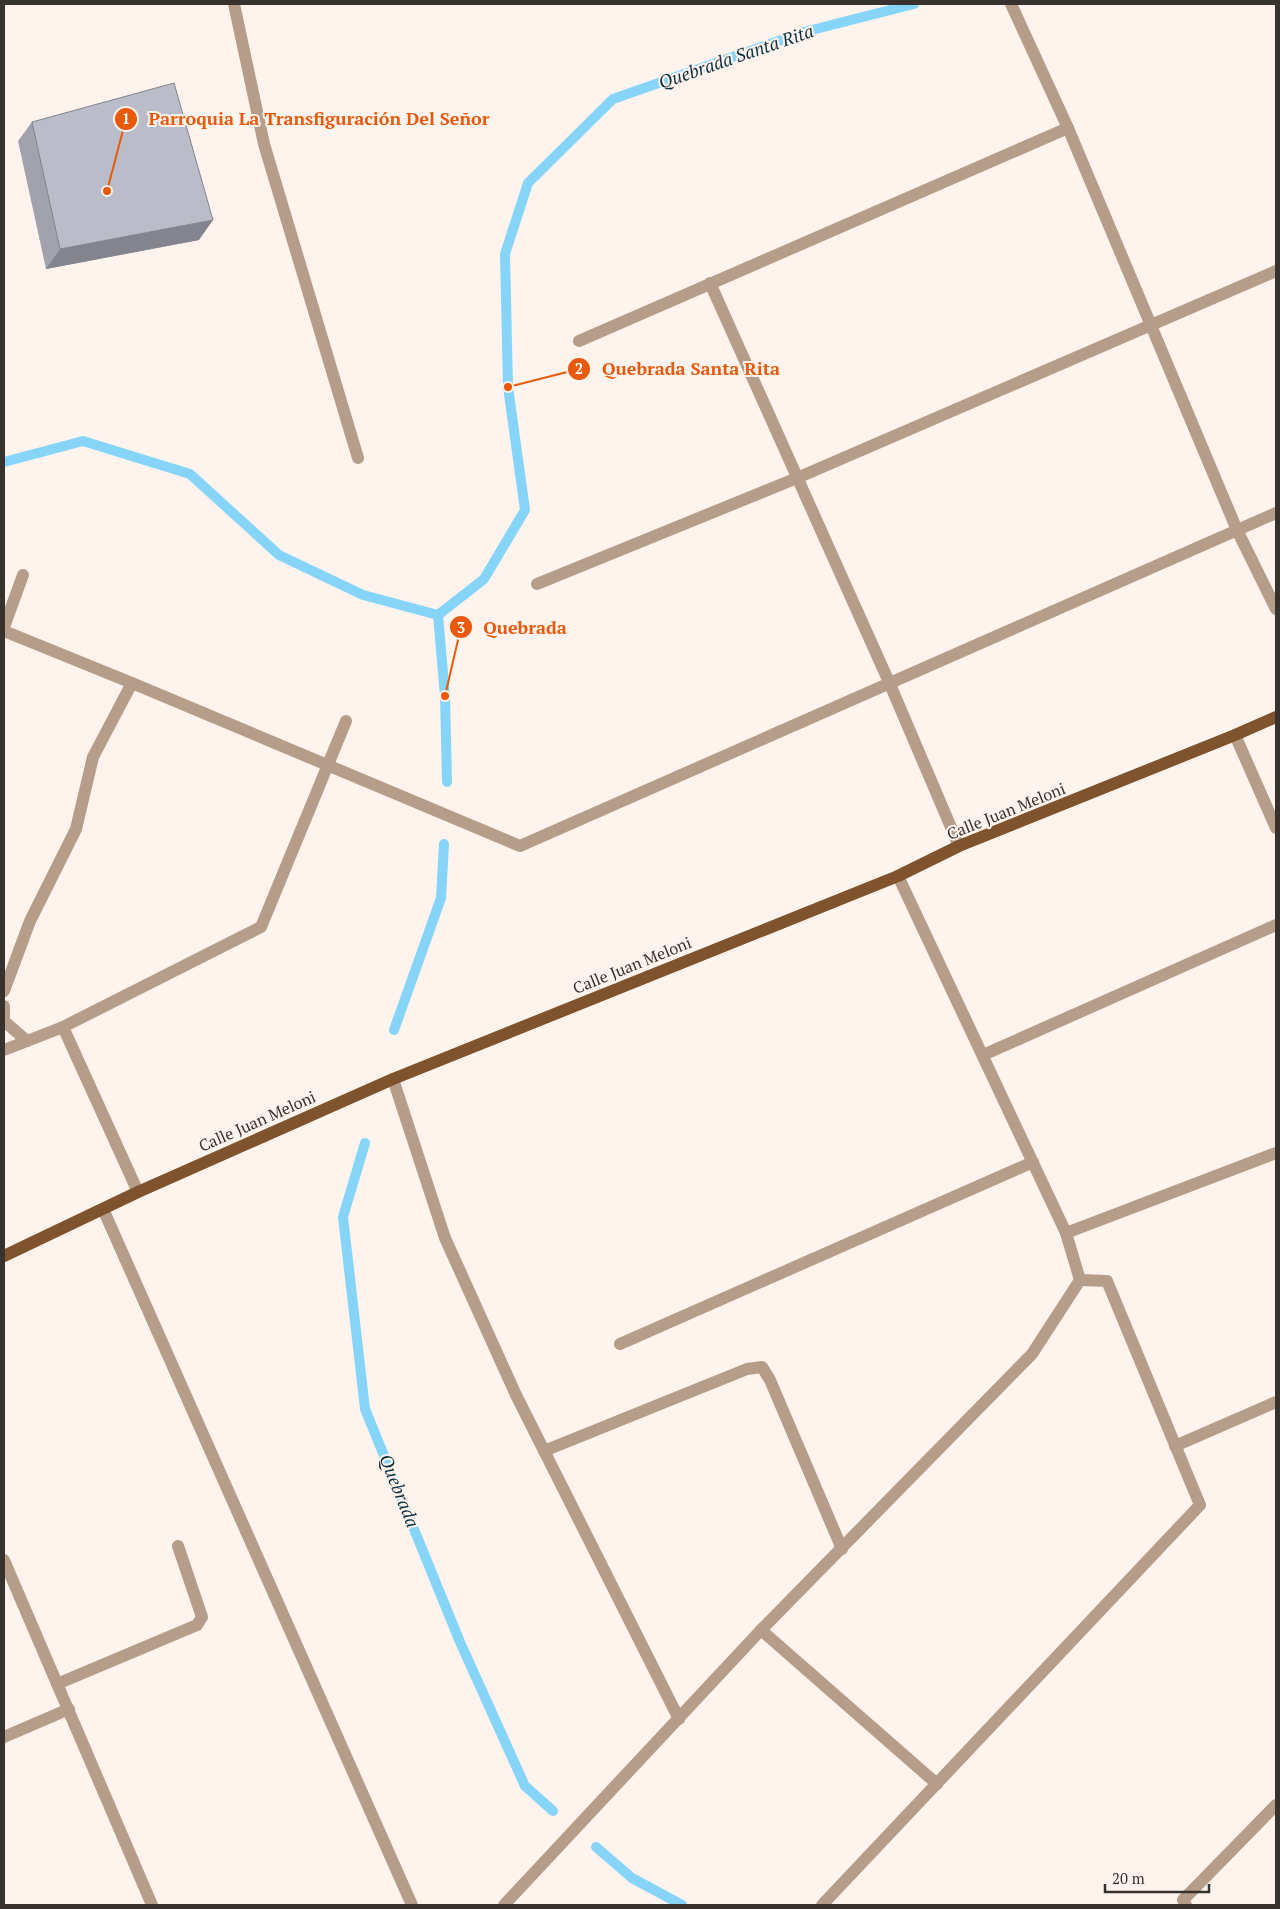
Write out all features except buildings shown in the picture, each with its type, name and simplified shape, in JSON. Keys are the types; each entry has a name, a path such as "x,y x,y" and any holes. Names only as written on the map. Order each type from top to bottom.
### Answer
{"main road":[{"name":"Calle Juan Meloni","path":"4,1256 138,1192 393,1079 898,876 959,846 1235,735 1276,716"}],"street":[{"path":"234,4 264,144 358,458"},
{"path":"1011,4 1068,128 1237,530 1276,609"},
{"path":"579,341 1068,128"},
{"path":"537,584 797,478 1276,271"},
{"path":"710,283 889,682 959,846"},
{"path":"4,632 132,683 520,846 1276,513"},
{"path":"4,627 23,575"},
{"path":"4,991 30,921 76,829 93,757 132,683"},
{"path":"4,1050 63,1027 261,927 346,721"},
{"path":"1235,735 1276,828"},
{"path":"504,1905 679,1720 761,1630 1032,1354 1080,1280 1066,1233 898,876"},
{"path":"982,1055 1276,925"},
{"path":"4,1006 4,1021 27,1041"},
{"path":"63,1027 138,1192"},
{"path":"393,1079 445,1238 516,1395 679,1720"},
{"path":"1066,1233 1276,1153"},
{"path":"620,1344 1034,1162"},
{"path":"103,1209 412,1905"},
{"path":"822,1905 1200,1505 1107,1281 1080,1280"},
{"path":"544,1451 747,1369 762,1367 770,1380 842,1549"},
{"path":"1175,1446 1276,1402"},
{"path":"57,1684 197,1625 202,1617 178,1546"},
{"path":"4,1560 152,1905"},
{"path":"761,1630 937,1784"},
{"path":"4,1737 69,1709"},
{"path":"1182,1904 1276,1804"}],"waterway":[{"name":"Quebrada Santa Rita","path":"4,462 83,441 190,474 279,555 363,595 438,615 484,579 525,510 508,387 505,254 528,183 613,99 804,32 914,4"},
{"name":"Quebrada","path":"438,615 445,696 447,782"},
{"name":"Quebrada","path":"394,1030 441,898 444,844"},
{"name":"Quebrada","path":"365,1143 343,1217 365,1409 460,1642 525,1786 553,1811"},
{"name":"Quebrada","path":"596,1847 632,1878 682,1905"}],"place":[{"name":"Parroquia La Transfiguración Del Señor","path":"107,191"},
{"name":"Quebrada Santa Rita","path":"508,387"},
{"name":"Quebrada","path":"445,696"}]}
